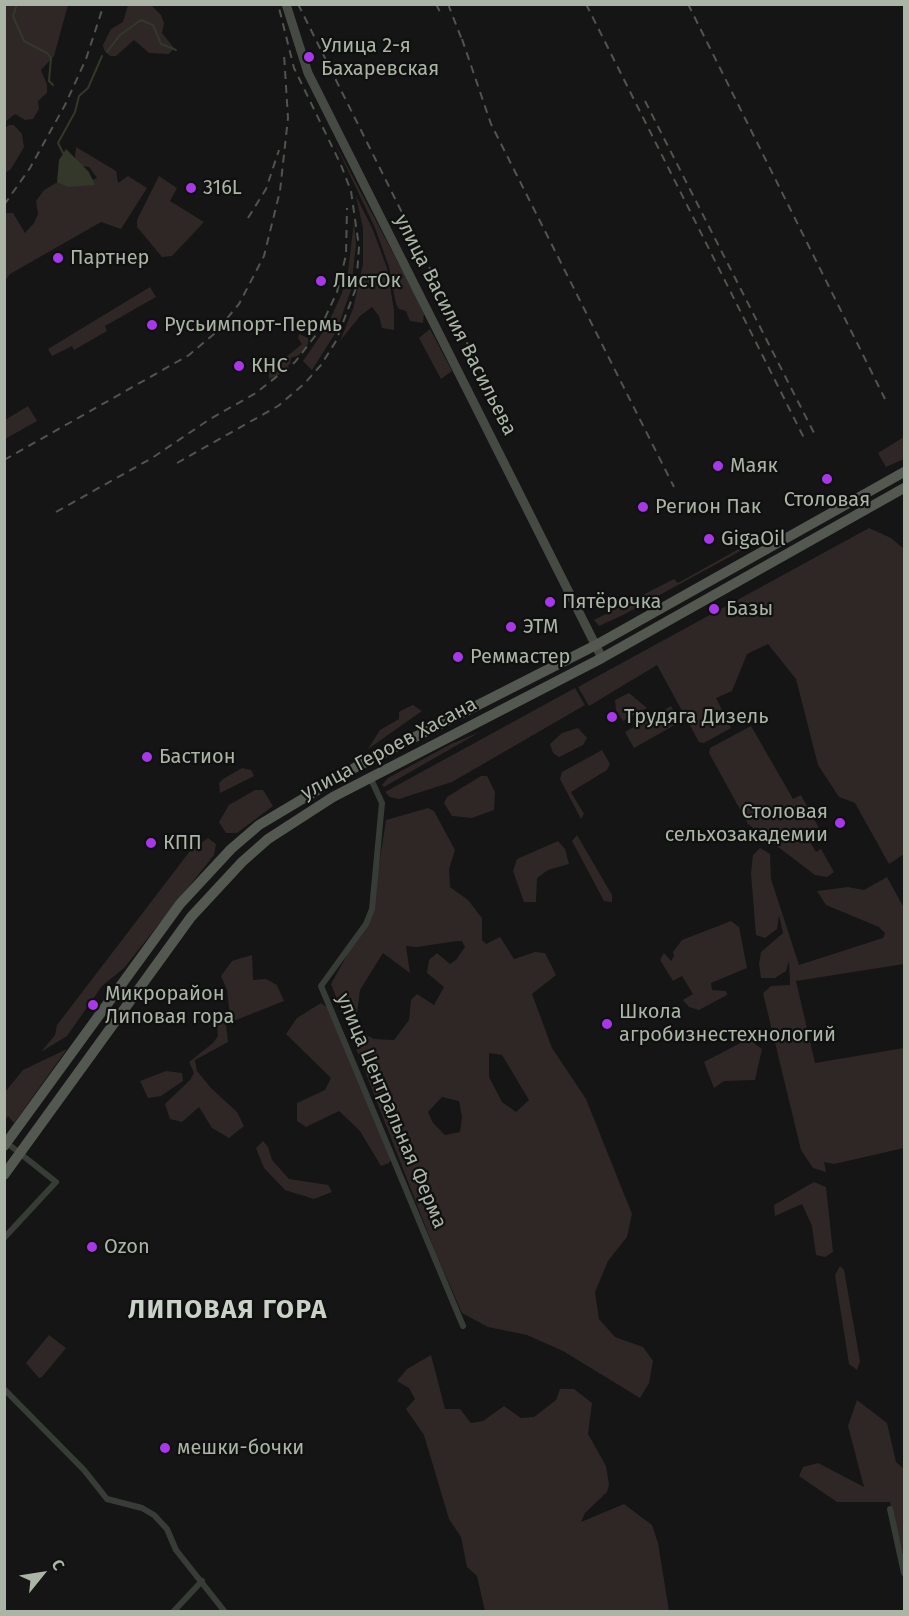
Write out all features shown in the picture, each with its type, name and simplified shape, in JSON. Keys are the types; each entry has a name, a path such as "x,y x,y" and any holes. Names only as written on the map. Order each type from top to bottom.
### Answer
{"main road":[{"name":"улица Василия Васильева","path":"286,4 308,73 602,658"},
{"name":"улица Героев Хасана","path":"6,1144 180,904 223,857 259,825 356,767 596,645 904,472"},
{"name":"улица Героев Хасана","path":"4,1175 173,941 210,895 242,862 292,821 370,777 602,658 904,488"}],"street":[{"name":"улица Центральная Ферма","path":"370,777 382,803 372,909 361,933 321,986 463,1326"},
{"path":"4,1238 56,1182 21,1152 6,1144"},
{"path":"4,1389 84,1470 107,1499 142,1508 154,1515 167,1529 176,1550 225,1611"},
{"path":"890,1509 904,1573"},
{"path":"173,1611 201,1581"}],"shaded area":[{"path":"5,4 68,5 54,56 41,70 47,85 47,93 38,101 39,109 33,119 25,120 15,114 5,122"},
{"path":"128,5 151,5 161,15 164,23 162,33 174,48 169,54 149,53 134,40 116,56 110,56 104,50 103,45 111,29 123,22"},
{"path":"14,125 22,134 24,147 11,169 5,173 5,128"},
{"path":"334,141 414,293 424,314 423,323 410,321 406,311 399,309 396,304 389,267 375,228"},
{"path":"76,147 116,171 118,183 128,176 147,188 121,229 101,222 10,274 5,281 4,216 7,213 13,213 25,233 38,214 36,201 44,190 61,180 88,181 97,178 89,167 74,165"},
{"path":"66,149 89,172 95,185 68,187 57,182 59,160"},
{"path":"159,176 177,188 170,201 204,222 172,256 162,257 137,227 137,220"},
{"path":"356,196 373,230 387,268 394,310 394,330 382,328 379,316 372,307 360,316 340,341 353,309 363,264 363,228"},
{"path":"354,221 356,244 351,290 336,332 312,370 303,361 327,326 342,293 348,272"},
{"path":"150,287 156,297 105,326 107,331 74,350 72,346 52,356 48,349"},
{"path":"430,329 452,371 441,379 419,338"},
{"path":"299,334 308,338 308,344 299,355 291,358 290,364 277,376 269,379 269,371 302,344 298,338"},
{"path":"28,406 37,421 5,439 5,420"},
{"path":"904,437 904,459 886,467 878,453"},
{"path":"869,528 891,538 904,549 904,854 889,864 855,803 839,797 818,765 796,679 768,644 747,654 732,691 716,698 731,728 704,743 699,742 657,665 589,706 578,687"},
{"path":"769,532 749,548 623,615 599,626 594,620 674,579 678,583"},
{"path":"575,688 585,705 452,782 399,799 390,797 385,792"},
{"path":"629,693 647,708 623,721 616,710 615,700"},
{"path":"413,705 422,711 368,749 380,730 399,719 399,712"},
{"path":"671,706 680,722 634,748 625,732"},
{"path":"751,726 793,799 801,795 819,828 806,835 816,852 821,849 834,872 827,877 815,875 748,824 709,753 710,748"},
{"path":"578,728 587,738 583,745 559,757 553,753 550,744 562,733"},
{"path":"480,732 384,787 382,785 388,778 451,744"},
{"path":"602,750 610,764 607,770 571,792 584,814 581,819 560,779 562,772"},
{"path":"242,768 251,770 254,776 220,793 219,783"},
{"path":"481,776 487,776 495,792 494,810 472,818 452,816 444,803 447,797"},
{"path":"255,790 263,790 273,806 237,833 226,833 219,822 229,805"},
{"path":"428,808 434,811 455,850 449,869 450,887 468,900 482,918 482,940 486,944 500,937 514,959 535,952 545,953 556,975 532,994 552,1048 586,1099 632,1214 627,1237 608,1261 595,1292 599,1319 615,1337 643,1347 653,1361 649,1383 640,1398 563,1351 527,1335 488,1327 462,1313 435,1251 331,984 372,910 386,820","holes":["462,941 465,947 456,960 450,964 437,953 429,960 427,973 444,987 434,1005 417,994 411,1000 409,1020 394,1040 374,1039 355,1029 360,990 383,953 410,973 406,946 417,947","489,1053 502,1055 529,1100 516,1112 502,1102 489,1077","442,1097 459,1101 462,1117 460,1132 445,1135 433,1123 428,1112"]},
{"path":"577,835 612,895 612,902 604,901 572,841"},
{"path":"208,838 216,844 214,855 124,968 102,986 67,1036 41,1052 55,1035 57,1025 190,851"},
{"path":"558,841 565,849 569,864 548,870 537,878 536,902 524,902 513,871 517,859"},
{"path":"760,848 770,854 771,879 799,965 883,938 885,933 879,927 826,905 817,891 848,887 864,890 887,877 904,908 904,964 796,981 815,1063 904,1048 904,1148 834,1164 824,1162 826,1172 813,1168 801,1150 763,993 771,986 790,985 789,961 786,971 775,978 761,978 759,964 761,952 783,933 779,915 777,929 765,938 756,935 751,873 753,855"},
{"path":"731,921 739,927 747,968 711,983 712,990 726,991 727,995 699,1010 689,1007 683,1000 693,994 682,976 673,981 660,960 664,953 671,961 674,956 673,952 682,940"},
{"path":"252,955 253,980 266,979 277,985 284,1001 226,1024 228,1042 195,1060 197,1071 211,1088 237,1112 244,1126 229,1138 212,1128 199,1107 182,1122 170,1119 165,1104 190,1080 194,1073 189,1062 213,1043 218,1036 217,1026 230,1017 227,990 221,976 232,961"},
{"path":"321,1003 328,1008 391,1159 389,1163 381,1166 360,1131 339,1111 306,1127 297,1121 297,1103 325,1090 331,1078 286,1034 297,1018"},
{"path":"748,1039 762,1049 755,1080 724,1081 714,1088 704,1062"},
{"path":"67,1049 14,1123 8,1116 5,1120 5,1092 23,1070"},
{"path":"166,1071 182,1073 183,1081 161,1096 148,1098 140,1081"},
{"path":"263,1141 268,1147 272,1160 289,1179 328,1185 332,1192 314,1199 285,1190 264,1168 256,1148"},
{"path":"814,1182 826,1187 833,1252 825,1257 816,1255 812,1226 802,1204 775,1216 774,1205"},
{"path":"840,1266 844,1270 860,1361 857,1370 849,1364 835,1275"},
{"path":"49,1335 66,1348 39,1378 26,1363"},
{"path":"431,1355 445,1409 460,1409 471,1423 483,1421 504,1406 521,1418 534,1417 556,1400 560,1389 574,1389 592,1403 588,1434 606,1466 609,1485 607,1492 585,1513 581,1522 624,1504 652,1525 658,1543 669,1611 485,1611 477,1576 467,1567 461,1537 449,1519 424,1435 406,1409 415,1399 409,1388 397,1381 407,1369"},
{"path":"857,1400 887,1423 896,1462 904,1469 904,1558 890,1502 837,1502 799,1476 803,1467 818,1463 864,1487 848,1426"}],"waterway":[{"path":"17,4 13,16 24,41 47,53 51,58 49,81 53,85"},
{"path":"107,52 120,35 141,20 153,25 161,44 176,50"},
{"path":"63,153 58,143 75,112 79,96 88,88 102,56"}],"railway":[{"path":"4,205 30,168 65,105 86,59 104,4"},
{"path":"177,463 278,406 304,384 321,365 336,341 356,288 359,247 351,191 341,165 294,68 278,4"},
{"path":"298,4 487,383"},
{"path":"436,4 441,14"},
{"path":"448,4 464,45"},
{"path":"586,4 804,438"},
{"path":"688,4 885,399"},
{"path":"462,39 491,124 674,487"},
{"path":"4,460 189,355 214,334 239,304 264,256 280,191 288,118 284,54"},
{"path":"645,101 814,433"},
{"path":"248,218 266,189 279,150"},
{"path":"56,512 152,458 210,419 256,393 295,362 319,331 337,292 346,255 347,208"}],"place":[{"name":"Улица 2-я Бахаревская","path":"309,57"},
{"name":"316L","path":"191,188"},
{"name":"Партнер","path":"58,258"},
{"name":"ЛистОк","path":"321,281"},
{"name":"Русьимпорт-Пермь","path":"152,325"},
{"name":"КНС","path":"239,366"},
{"name":"Маяк","path":"718,466"},
{"name":"Столовая","path":"827,479"},
{"name":"Регион Пак","path":"643,507"},
{"name":"GigaOil","path":"709,539"},
{"name":"Пятёрочка","path":"550,602"},
{"name":"Базы","path":"714,609"},
{"name":"ЭТМ","path":"511,627"},
{"name":"Реммастер","path":"458,657"},
{"name":"Трудяга Дизель","path":"612,717"},
{"name":"Бастион","path":"147,757"},
{"name":"Столовая сельхозакадемии","path":"840,823"},
{"name":"КПП","path":"151,843"},
{"name":"Микрорайон Липовая гора","path":"93,1005"},
{"name":"Школа агробизнестехнологий","path":"607,1024"},
{"name":"Ozon","path":"92,1247"},
{"name":"мешки-бочки","path":"165,1448"}],"district":[{"name":"ЛИПОВАЯ ГОРА","path":"228,1311"}]}
